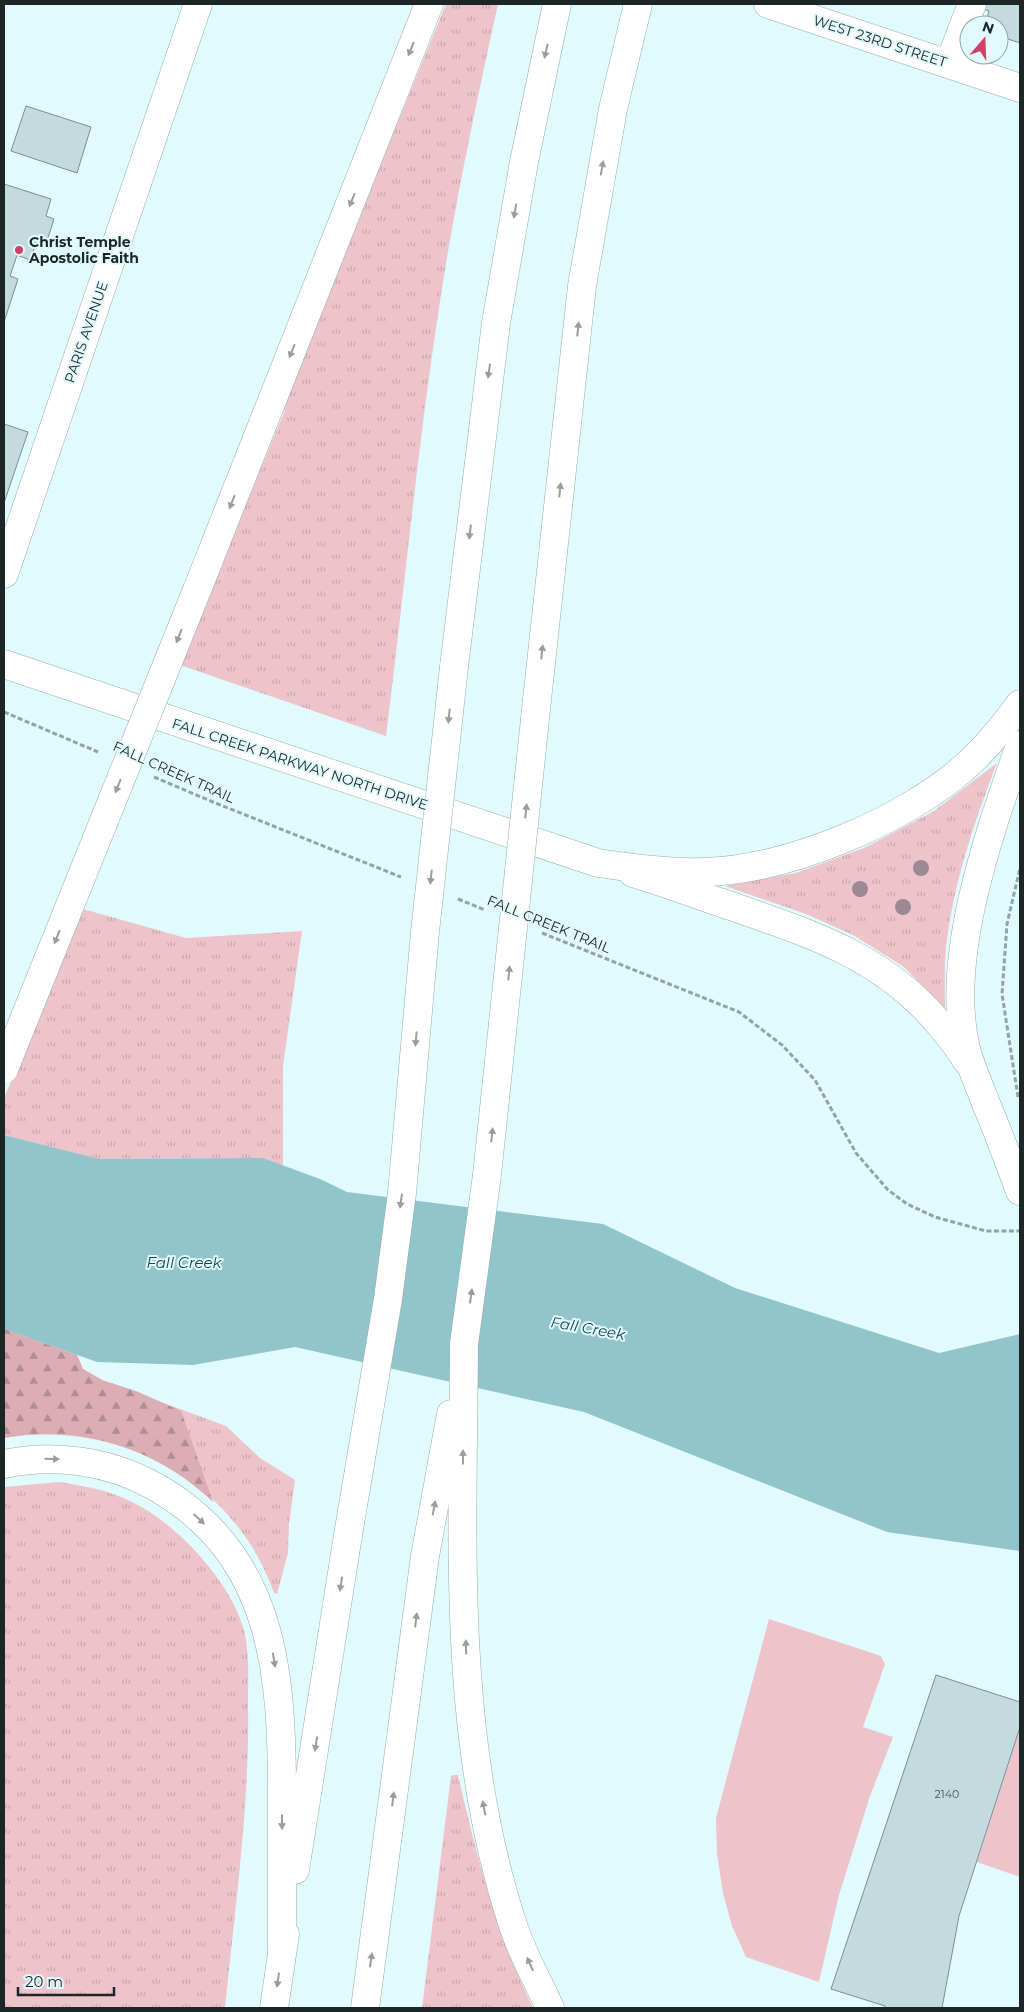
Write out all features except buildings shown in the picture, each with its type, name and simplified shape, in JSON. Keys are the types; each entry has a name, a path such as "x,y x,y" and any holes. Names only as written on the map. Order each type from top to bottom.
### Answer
{"main road":[{"name":"PARIS AVENUE","path":"4,574 198,4"},
{"path":"4,1069 197,590 429,4"},
{"path":"274,2008 348,1535 388,1299 402,1193 425,932 454,667 496,323 524,162 557,4"},
{"path":"365,2008 425,1556 464,1344 488,1175 582,286 613,109 638,4"},
{"name":"WEST 23RD STREET","path":"768,4 1020,88"},
{"path":"949,64 972,4"},
{"name":"FALL CREEK PARKWAY NORTH DRIVE","path":"4,664 598,863"},
{"path":"598,863 664,871 703,872 745,868 810,851 879,822 943,784 986,746 1020,704"},
{"path":"1020,745 993,826 973,898 963,952 960,1004 966,1048 1020,1191"},
{"path":"598,863 811,934 874,966 911,993 931,1014 963,1054 980,1087"},
{"path":"464,1344 463,1558 469,1705 478,1780 488,1831 514,1928 550,2008"},
{"path":"4,1464 38,1459 67,1460 101,1466 143,1480 169,1495 203,1522 233,1555 248,1581 261,1608 272,1651 281,1710 282,1952"}],"path":[{"name":"FALL CREEK TRAIL","path":"4,712 100,752"},
{"name":"FALL CREEK TRAIL","path":"152,776 408,880"},
{"path":"1019,1100 1002,994 1007,924 1020,868"},
{"name":"FALL CREEK TRAIL","path":"454,898 492,913"},
{"name":"FALL CREEK TRAIL","path":"538,931 739,1012 782,1045 815,1080 856,1153 888,1190 907,1204 935,1217 986,1232 1020,1231"}],"green space":[{"path":"446,4 498,4 458,194 439,308 417,469 386,736 180,665 285,410 282,406"},
{"path":"997,763 980,808 959,877 949,924 945,956 945,1009 904,967 853,935 806,914 725,886 796,873 864,848 934,811"},
{"path":"83,909 186,938 302,931 283,1066 283,1166 263,1158 98,1159 4,1135 4,1098"},
{"path":"4,1329 77,1355 83,1369 102,1380 226,1426 260,1458 295,1480 289,1524 288,1553 277,1594 274,1593 256,1553 231,1519 201,1490 167,1466 129,1449 89,1438 47,1435 4,1438"},
{"path":"4,1329 77,1355 83,1369 102,1380 136,1391 181,1411 213,1502 191,1483 167,1467 142,1454 116,1445 89,1438 61,1435 4,1438"},
{"path":"59,1482 115,1494 149,1511 166,1524 183,1538 213,1572 236,1609 243,1627 247,1645 248,1664 247,1778 225,2008 4,2008 4,1487"},
{"path":"769,1619 881,1656 885,1664 863,1727 893,1737 870,1796 839,1895 819,1982 746,1957 732,1926 723,1893 717,1854 716,1818"},
{"path":"1020,1727 1020,1877 977,1862"},
{"path":"458,1775 480,1865 498,1922 508,1951 533,2008 422,2008 451,1776"}],"water":[{"name":"Fall Creek","path":"4,1135 99,1159 263,1158 320,1179 347,1192 603,1224 735,1288 939,1353 1020,1334 1020,1551 887,1532 584,1412 295,1347 193,1365 97,1362 4,1329"}],"place":[{"name":"Christ Temple Apostolic Faith","path":"19,250"}]}
